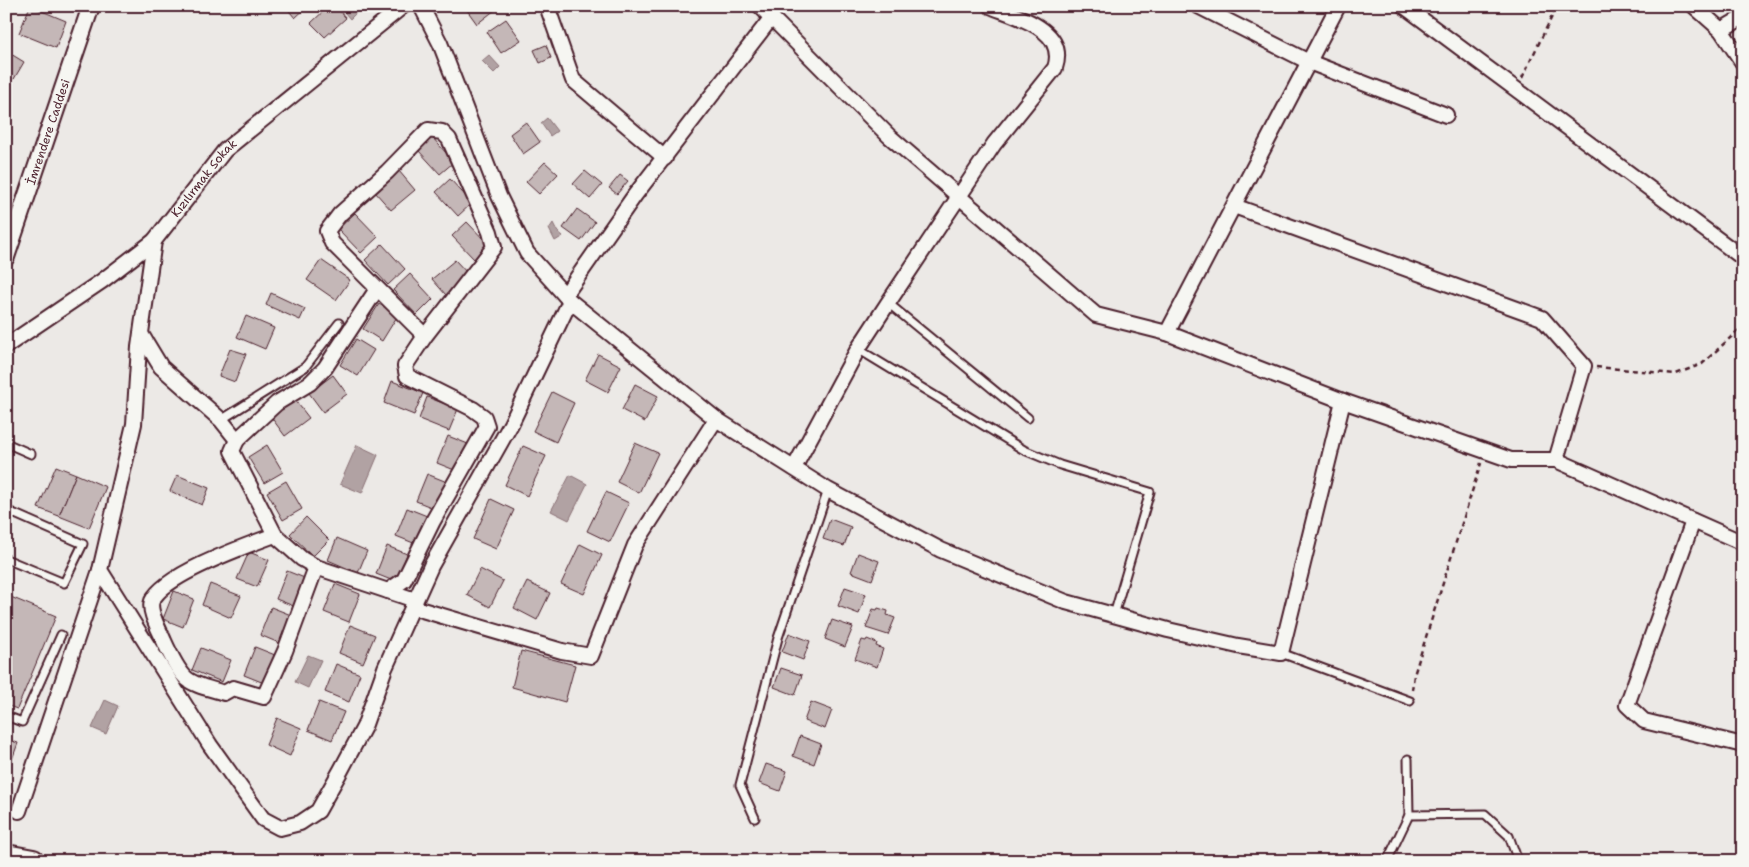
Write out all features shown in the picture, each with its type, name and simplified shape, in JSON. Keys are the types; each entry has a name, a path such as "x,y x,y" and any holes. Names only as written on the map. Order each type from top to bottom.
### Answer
{"highway":[{"path":"6,856 33,861"}],"street":[{"name":"İmrendere Caddesi","path":"6,257 91,6"},
{"name":"Kızılırmak Sokak","path":"6,346 102,280 154,241 224,150 402,6"},
{"path":"421,6 440,43 499,196 527,253 567,298 716,418 828,490 942,550 1066,602 1114,616 1238,646 1281,653 1343,401"},
{"path":"546,6 573,80 665,158"},
{"path":"760,6 889,136 1096,315 1167,333 1343,401 1511,460 1556,460 1743,542"},
{"path":"794,468 858,350 888,303 994,144 1055,68 1057,61 1055,45 1045,31 990,6"},
{"path":"1198,6 1309,62 1446,115"},
{"path":"1167,333 1338,6"},
{"path":"1404,6 1743,258"},
{"path":"1694,6 1721,30 1743,63"},
{"path":"100,570 210,745 263,819 280,828 300,823 318,811 364,727 385,668 431,566 511,424 567,298 635,195 772,17"},
{"path":"1721,30 1743,17"},
{"path":"388,591 404,580 433,521 486,426 484,417 473,409 407,376 405,366 425,336 494,247 490,232 449,139 442,132 428,130 387,172 340,214 327,231 332,244 425,336"},
{"path":"1234,206 1542,318 1584,366 1556,460"},
{"path":"19,811 100,570 134,424 141,334 154,241"},
{"path":"378,289 325,368 310,383 277,403 237,440 232,451 276,535 302,559 316,567 388,591 413,604 562,651 591,656 635,545 716,418"},
{"path":"141,334 161,367 220,420 237,440"},
{"path":"1693,521 1627,705 1644,721 1743,745"},
{"path":"276,535 217,557 189,571 162,590 152,602 152,610 165,644 186,678 224,693 233,688 264,697 285,650 316,567"}],"lane":[{"path":"888,303 1028,418"},
{"path":"220,420 305,367 339,323"},
{"path":"858,350 1024,450 1060,465 1150,492 1114,616"},
{"path":"6,443 31,454"},
{"path":"756,818 740,785 778,638 828,490"},
{"path":"6,510 83,544 64,583 6,559"},
{"path":"6,716 22,722 61,635"},
{"path":"1281,653 1410,701"},
{"path":"1387,861 1409,815 1408,759"},
{"path":"1409,815 1485,814 1509,836 1518,861"}],"path":[{"path":"1515,90 1557,6"},
{"path":"1584,366 1676,374 1702,364 1743,326"},
{"path":"1410,701 1414,675 1484,450"}],"shaded area":[{"path":"339,6 349,6 356,13 350,19"},
{"path":"489,55 500,67 494,73 482,61"},
{"path":"547,118 557,131 550,136 541,123"},
{"path":"553,223 557,231 563,236 555,241 549,229"},
{"path":"357,445 378,455 362,493 340,484"},
{"path":"570,475 587,484 569,520 551,511"},
{"path":"308,655 321,660 308,688 295,682"},
{"path":"105,700 118,706 106,734 92,728"}],"building":[{"path":"30,6 66,21 56,48 19,33"},
{"path":"285,6 308,6 295,18"},
{"path":"329,6 335,6 346,18 325,37 311,23"},
{"path":"464,6 500,6 477,24"},
{"path":"506,19 521,40 501,53 487,32"},
{"path":"546,45 551,58 540,63 534,50"},
{"path":"6,51 24,62 14,79 6,75"},
{"path":"526,122 540,142 523,154 510,134"},
{"path":"432,137 454,162 440,174 418,150"},
{"path":"545,162 558,174 539,194 526,182"},
{"path":"399,171 415,190 391,210 375,192"},
{"path":"585,171 602,185 590,199 573,184"},
{"path":"620,175 628,181 617,194 609,188"},
{"path":"450,179 472,203 458,216 436,192"},
{"path":"577,209 595,222 581,241 563,228"},
{"path":"355,213 378,237 361,253 338,229"},
{"path":"467,222 490,246 475,260 452,236"},
{"path":"382,244 405,269 388,285 365,260"},
{"path":"321,260 350,280 336,300 307,280"},
{"path":"455,260 469,275 446,295 432,279"},
{"path":"410,274 433,299 417,315 393,290"},
{"path":"271,293 305,309 300,320 266,305"},
{"path":"379,304 398,315 382,341 363,329"},
{"path":"246,316 274,328 265,349 237,337"},
{"path":"356,339 374,350 358,376 340,365"},
{"path":"230,349 246,354 235,382 219,376"},
{"path":"598,354 621,366 608,392 585,380"},
{"path":"333,375 347,394 323,412 309,393"},
{"path":"392,381 423,393 414,415 384,403"},
{"path":"635,384 658,396 645,422 622,410"},
{"path":"552,392 574,403 556,442 533,431"},
{"path":"427,397 458,409 449,431 419,419"},
{"path":"295,400 309,418 285,436 271,417"},
{"path":"448,436 468,444 457,471 437,463"},
{"path":"635,443 658,453 639,493 617,482"},
{"path":"267,445 283,472 264,483 248,457"},
{"path":"523,446 546,456 527,496 505,485"},
{"path":"56,466 76,474 59,516 38,508"},
{"path":"76,474 106,487 89,528 59,516"},
{"path":"427,474 447,482 436,509 416,501"},
{"path":"177,475 209,488 202,505 170,491"},
{"path":"286,481 302,509 283,520 267,492"},
{"path":"606,492 629,503 610,542 587,531"},
{"path":"491,499 514,510 496,549 473,539"},
{"path":"407,508 427,516 416,544 396,536"},
{"path":"306,517 329,540 313,556 290,534"},
{"path":"830,519 851,527 844,546 823,539"},
{"path":"6,525 12,527 7,541 6,540"},
{"path":"337,538 367,551 358,573 328,560"},
{"path":"580,544 602,555 584,594 561,584"},
{"path":"387,546 407,554 396,582 376,574"},
{"path":"249,552 269,560 257,587 237,579"},
{"path":"858,553 879,561 872,580 851,572"},
{"path":"480,569 503,581 490,607 467,595"},
{"path":"287,571 307,579 296,607 276,599"},
{"path":"527,582 550,593 537,620 514,608"},
{"path":"210,584 241,596 231,618 202,605"},
{"path":"335,584 360,594 349,622 324,612"},
{"path":"845,587 866,594 859,614 838,606"},
{"path":"174,591 194,599 183,627 163,619"},
{"path":"6,595 56,616 17,709 6,705"},
{"path":"271,607 291,615 279,643 260,635"},
{"path":"878,608 888,611 887,615 895,618 888,635 866,628 873,609 877,610"},
{"path":"832,620 853,627 845,647 825,639"},
{"path":"350,625 375,635 363,663 339,653"},
{"path":"789,633 810,641 803,660 782,652"},
{"path":"867,639 877,643 876,646 883,649 877,667 855,659 862,640 866,641"},
{"path":"255,647 275,655 264,683 244,675"},
{"path":"201,648 231,660 222,682 192,670"},
{"path":"521,651 575,665 565,702 512,687"},
{"path":"336,664 360,674 349,702 325,692"},
{"path":"781,668 802,675 795,695 774,687"},
{"path":"319,702 344,712 332,740 308,730"},
{"path":"811,702 832,710 825,729 804,721"},
{"path":"277,718 301,728 290,756 266,745"},
{"path":"800,736 821,744 814,764 793,756"},
{"path":"6,739 18,743 10,765 6,763"},
{"path":"766,764 787,771 780,791 759,783"}]}
